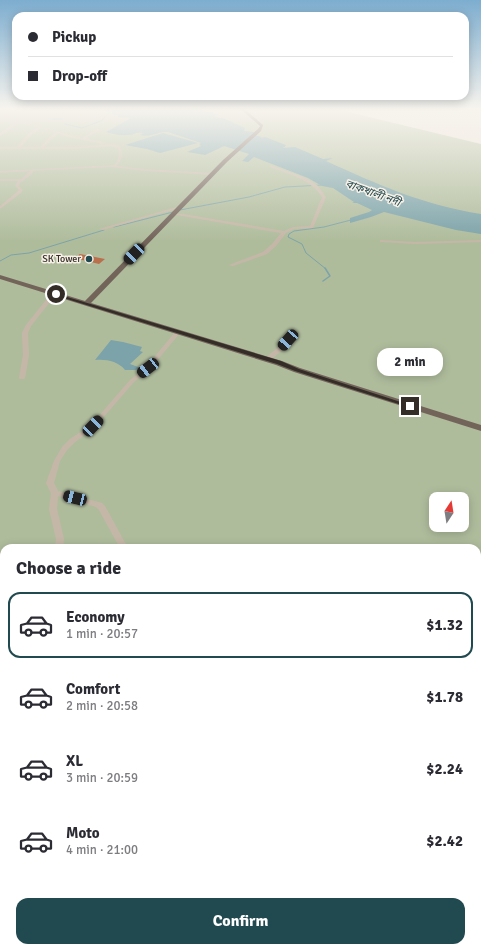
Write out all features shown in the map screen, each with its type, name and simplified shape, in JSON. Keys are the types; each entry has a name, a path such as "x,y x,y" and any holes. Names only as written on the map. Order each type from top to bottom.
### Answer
{"main road":[{"path":"87,304 235,152"},
{"path":"0,277 481,428"},
{"path":"266,360 293,373 481,431"}],"street":[{"path":"115,166 121,157 120,152"},
{"path":"68,168 70,162"},
{"path":"0,172 115,166 145,170 213,174"},
{"path":"231,265 265,253 274,245 284,232 293,228 312,227 324,197 315,185 305,178 271,166"},
{"path":"0,208 20,192 21,190 17,186 21,180 31,173 32,170"},
{"path":"0,180 21,180"},
{"path":"101,229 176,211 184,215 284,232"},
{"path":"382,242 415,243 481,241"},
{"path":"22,378 26,356 25,333 28,326 48,301 56,294"},
{"path":"59,544 60,539 53,509 55,494 50,483 56,461 64,449 72,441 93,426 132,381 148,368 178,332"},
{"path":"266,360 283,346 294,334"},
{"path":"55,494 99,505 122,544"}],"green space":[{"path":"0,152 481,152 481,544 0,544"}],"water":[{"path":"190,152 210,152 205,155"},
{"name":"বাকখালী নদী","path":"244,152 308,152 323,159 333,158 326,161 420,200 481,214 481,234 456,230 384,212 350,223 350,218 372,210 357,203 352,203 354,202 333,188 322,186 308,178 254,157 248,162 242,161 249,154"},
{"path":"111,340 142,347 140,351 143,352 130,364 141,368 135,370 125,370 119,364 112,361 95,360"}],"building":[{"name":"SK Tower","path":"80,254 105,259 99,264 74,258"}],"waterway":[{"path":"180,210 249,197 285,187 323,185"},
{"path":"114,227 173,212"},
{"path":"325,268 306,253 302,244 288,237 289,234 294,231 324,227 351,220"},
{"path":"0,261 11,255 29,253 104,230"},
{"path":"323,281 330,276 325,268"}],"place":[{"name":"SK Tower","path":"89,259"}],"route":[{"path":"56,294 279,363 410,406"}]}
